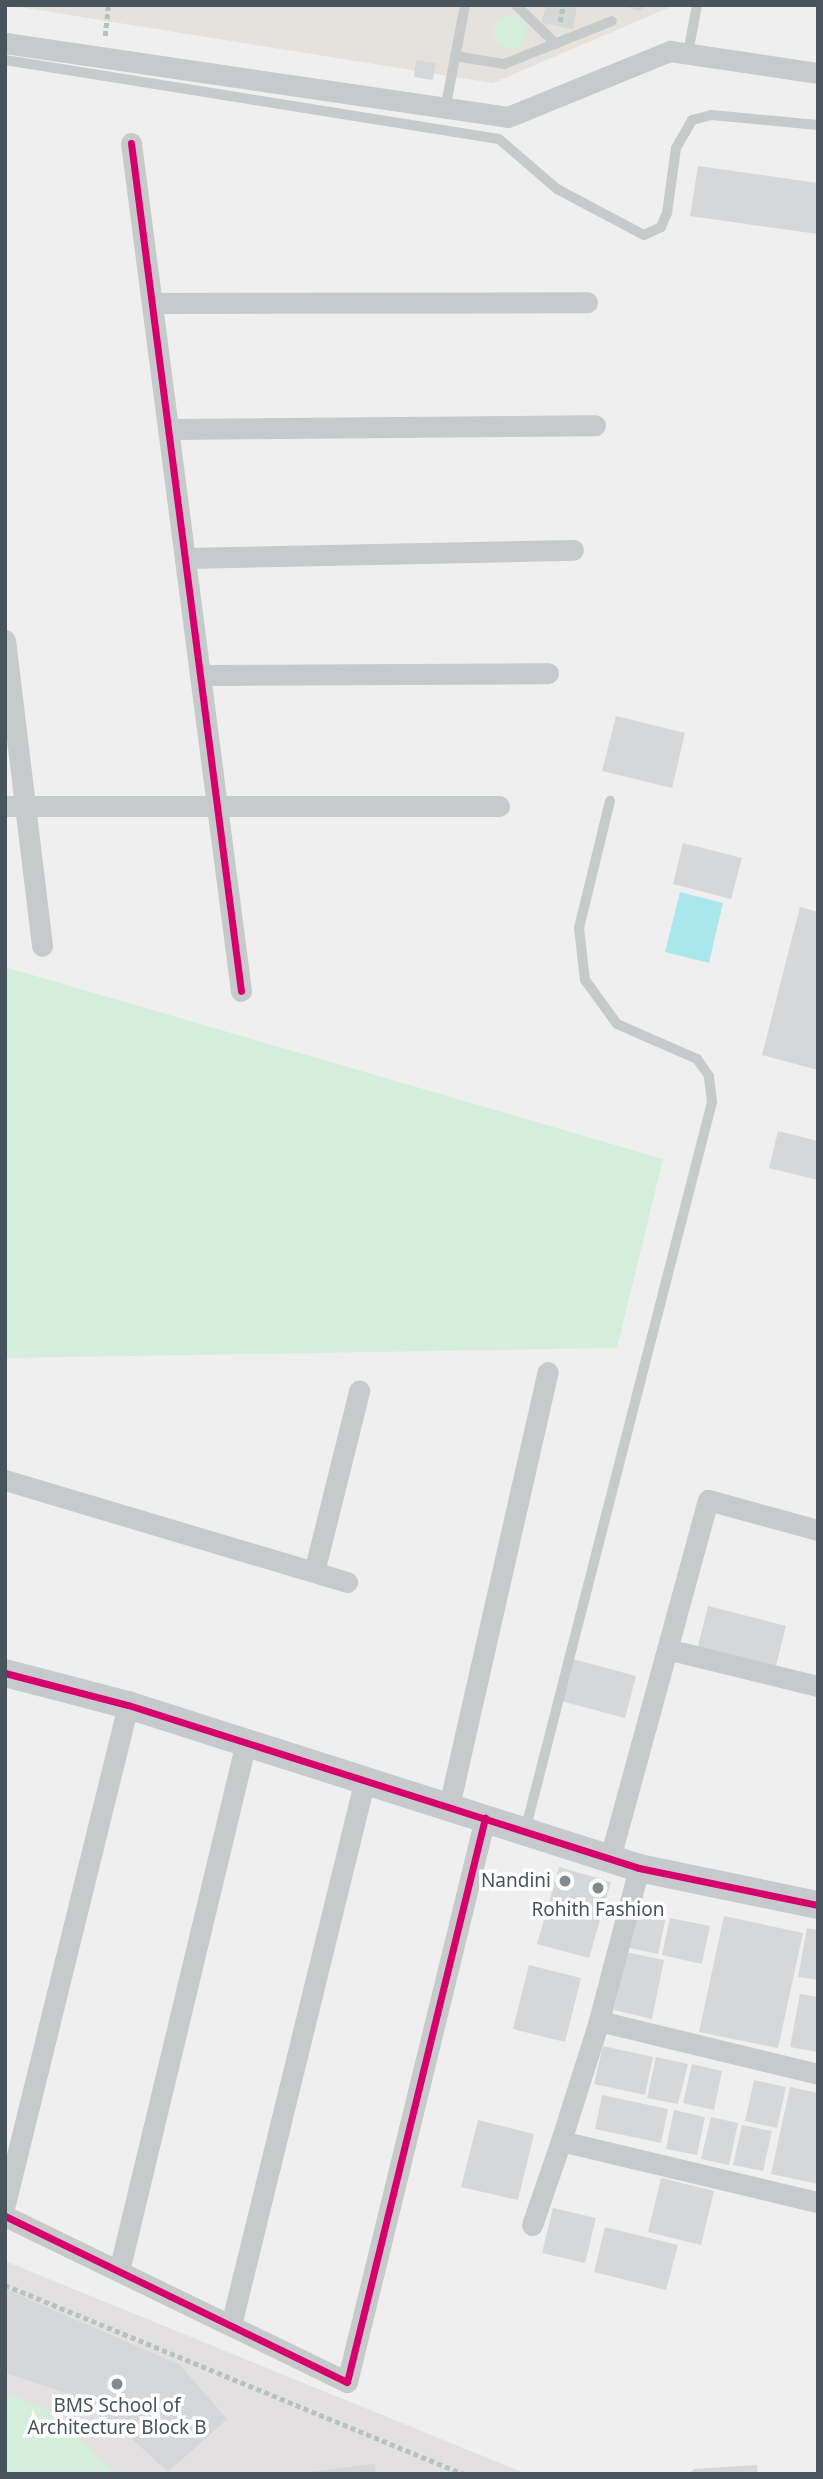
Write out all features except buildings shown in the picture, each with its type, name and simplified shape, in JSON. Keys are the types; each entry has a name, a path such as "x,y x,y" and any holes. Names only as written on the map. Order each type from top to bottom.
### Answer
{"street":[{"path":"5,43 444,110 508,117 646,56 688,53 818,73"},
{"path":"131,143 241,991"},
{"path":"152,303 587,302"},
{"path":"168,429 595,425"},
{"path":"184,558 573,550"},
{"path":"5,640 15,806 42,946"},
{"path":"200,675 548,673"},
{"path":"15,806 499,806"},
{"path":"449,1806 548,1372"},
{"path":"314,1572 359,1391"},
{"path":"5,1480 347,1582"},
{"path":"610,1858 708,1500 818,1530"},
{"path":"667,1649 818,1686"},
{"path":"6,1675 128,1705 639,1868 818,1905"},
{"path":"5,2204 128,1705"},
{"path":"119,2271 246,1742"},
{"path":"231,2326 365,1779"},
{"path":"5,2216 348,2382 485,1818"},
{"path":"532,2225 599,2021 639,1868"},
{"path":"599,2021 818,2074"},
{"path":"561,2141 818,2202"}],"lane":[{"path":"444,110 465,5"},
{"path":"516,5 556,44"},
{"path":"688,53 697,5"},
{"path":"455,56 504,64 612,22"},
{"path":"5,60 499,139 557,189 644,235 661,227 667,213 676,148 692,120 712,115 818,125"},
{"path":"525,1831 712,1102 709,1076 697,1059 617,1024 585,980 579,928 610,801"}],"path":[{"path":"101,58 108,5"},
{"path":"5,2285 463,2474"}],"shaded area":[{"path":"7,5 675,5 493,83"},
{"path":"5,2261 392,2419 527,2474 5,2474"}],"green space":[{"path":"510,15 522,20 527,32 522,44 510,49 498,44 493,32 498,20"},
{"path":"5,967 663,1159 617,1348 5,1358"},
{"path":"5,2392 50,2411 116,2474 5,2474"}],"water":[{"path":"680,892 723,903 709,963 665,952"}],"cycle path":[{"path":"131,143 241,991"},
{"path":"5,1673 128,1705 639,1868 818,1905"},
{"path":"5,2216 347,2382 485,1818"}],"place":[{"name":"Nandini","path":"565,1881"},
{"name":"Rohith Fashion","path":"598,1888"},
{"name":"BMS School of Architecture Block B","path":"117,2384"}]}
